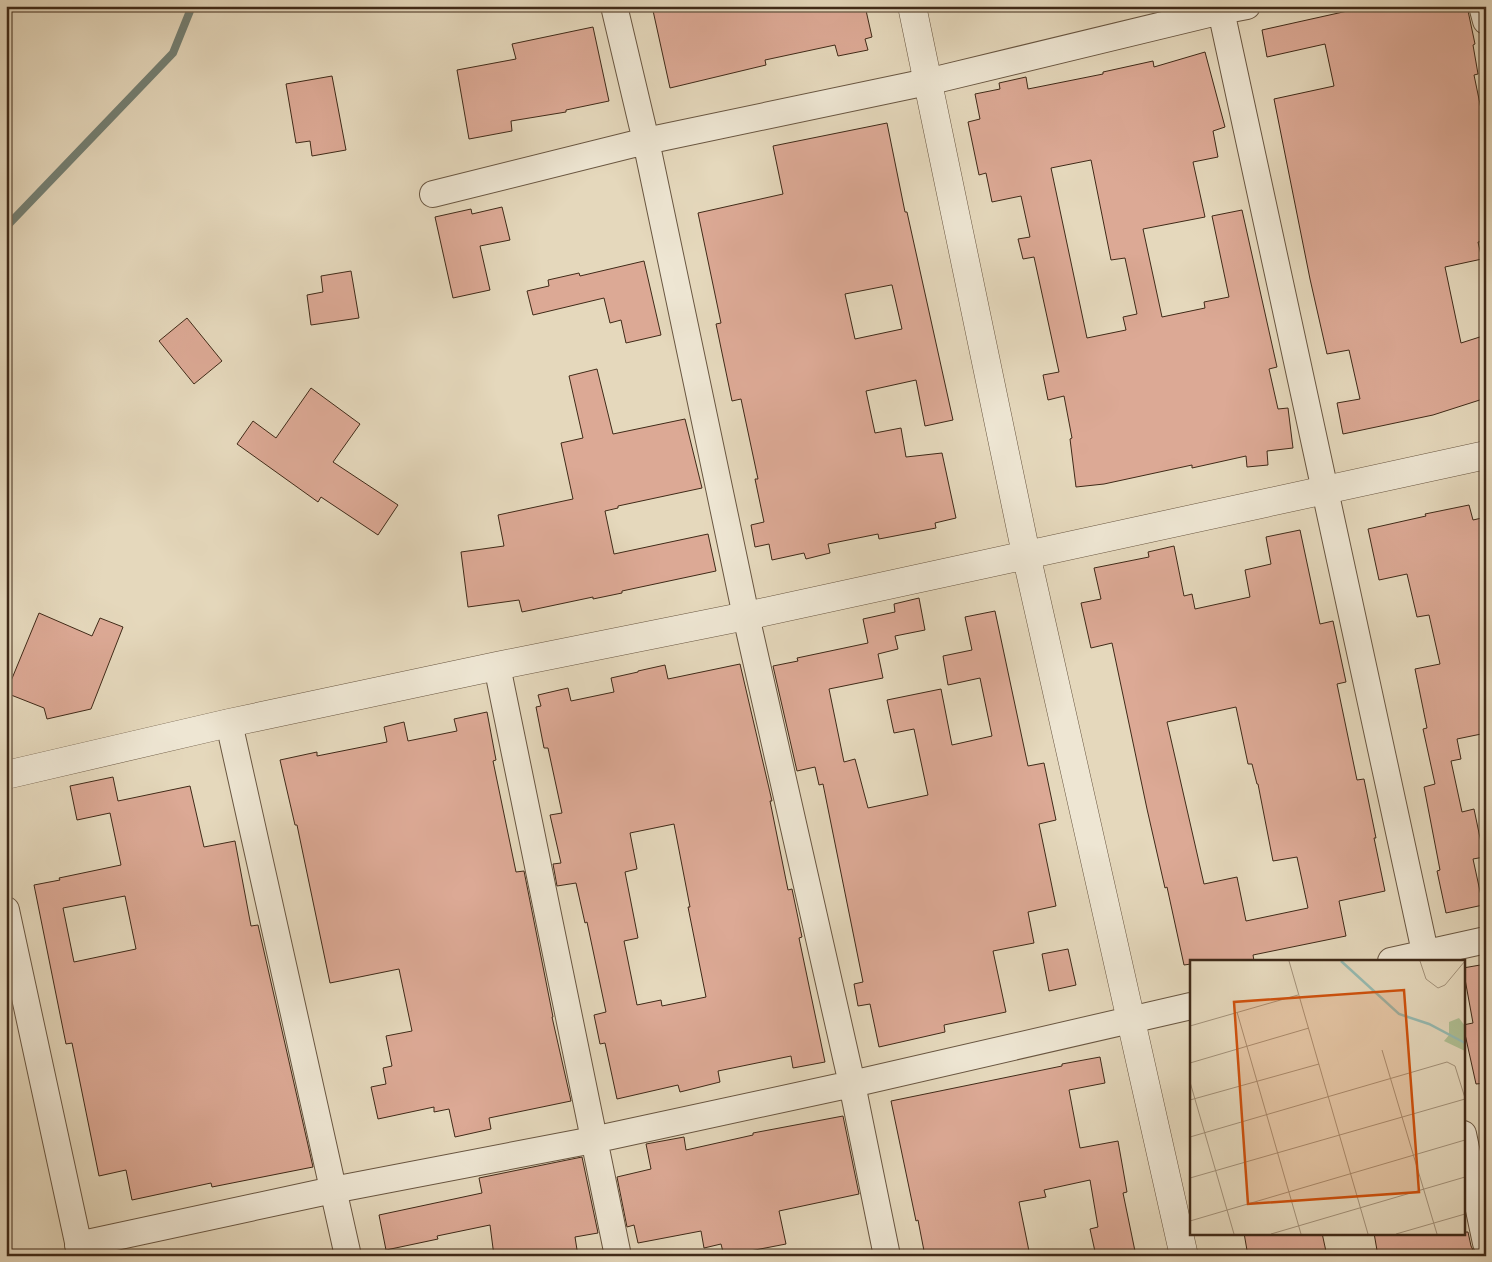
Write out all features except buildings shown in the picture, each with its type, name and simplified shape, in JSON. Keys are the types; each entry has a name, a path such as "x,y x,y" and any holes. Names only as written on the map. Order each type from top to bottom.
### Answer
{"street":[{"path":"614,6 646,141 746,616 852,1084 887,1256"},
{"path":"912,6 1026,554 1184,1256"},
{"path":"432,194 646,141 927,82 1221,9 1247,6"},
{"path":"1482,6 1486,20"},
{"path":"1221,9 1427,957"},
{"path":"6,775 229,723 497,666 746,616 1486,455"},
{"path":"497,666 618,1256"},
{"path":"229,723 348,1256"},
{"path":"6,910 80,1250 333,1190 593,1140 852,1084 1190,1006"},
{"path":"1400,960 1427,957 1486,940"},
{"path":"1464,1139 1486,1243"}],"waterway":[{"path":"6,227 173,53 192,6"}]}
